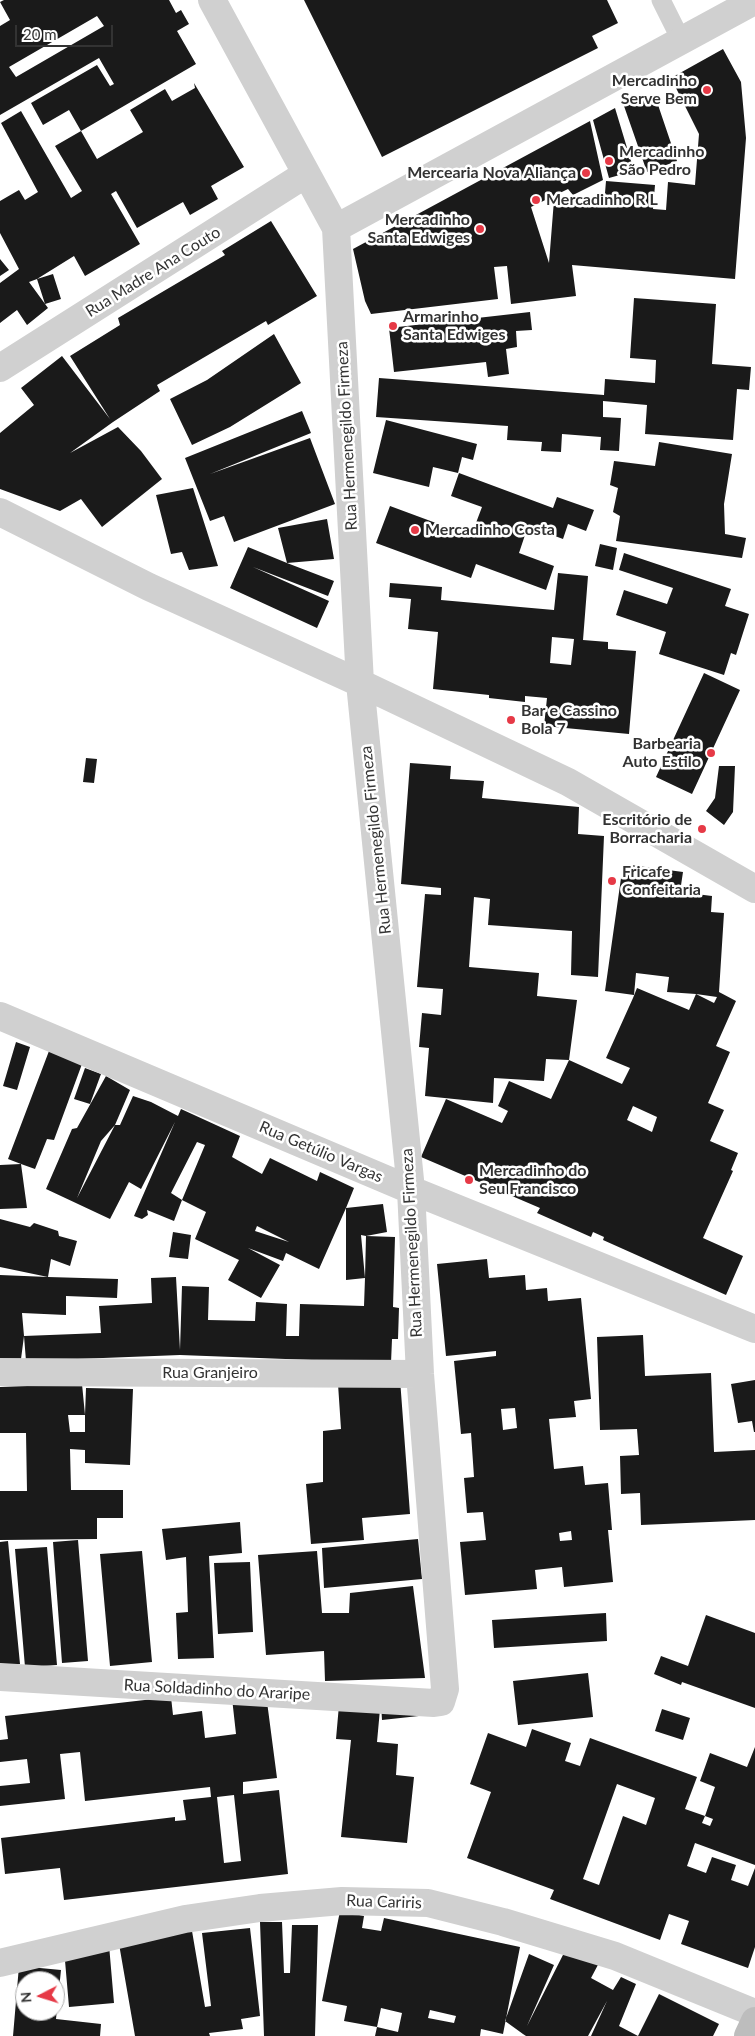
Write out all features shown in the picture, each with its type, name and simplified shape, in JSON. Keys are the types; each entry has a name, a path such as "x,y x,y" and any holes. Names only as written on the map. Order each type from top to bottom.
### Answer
{"main road":[{"path":"748,2036 755,2021"}],"street":[{"name":"Rua Hermenegildo Firmeza","path":"212,0 336,228 360,683 411,1190 420,1374 445,1690 441,1702 434,1703"},
{"path":"336,228 754,2"},
{"name":"Rua Madre Ana Couto","path":"0,368 306,174"},
{"path":"0,512 149,587 360,683 568,782 755,889"},
{"name":"Rua Getúlio Vargas","path":"0,1016 411,1190 755,1330"},
{"name":"Rua Granjeiro","path":"0,1372 420,1374"},
{"name":"Rua Soldadinho do Araripe","path":"0,1677 434,1703"},
{"name":"Rua Cariris","path":"0,1963 185,1919 260,1908 342,1901 428,1903 503,1922 615,1956 755,2013"}],"lane":[{"path":"661,0 681,40"}],"building":[{"path":"4,0 169,0 176,13 181,10 189,24 177,31 196,64 81,131 69,110 43,125 31,103 97,65 110,86 114,84 99,58 0,115 0,26 10,20 0,2","holes":["97,16 104,26 16,77 9,67"]},
{"path":"304,0 607,0 618,23 592,36 598,48 382,157"},
{"path":"723,49 741,82 746,138 735,279 572,265 576,296 511,304 507,266 494,267 498,299 371,314 365,301 353,249 590,121 603,180 573,195 568,189 531,207 549,263 554,200 604,205 606,181 655,185 653,209 666,210 668,182 695,185 699,134 671,78"},
{"path":"194,83 244,167 211,186 218,199 190,215 183,202 137,228 116,191 111,194 140,244 85,276 74,256 29,282 48,308 27,325 17,310 0,323 0,283 19,269 0,233 0,201 19,190 25,200 38,192 1,123 21,111 71,198 82,191 55,146 81,131 97,159 143,132 130,110 165,89 172,101 195,88"},
{"path":"655,96 677,161 647,172 624,106"},
{"path":"615,108 634,171 609,178 593,120"},
{"path":"271,221 317,296 268,325 266,321 157,385 160,391 70,453 118,427 141,451 162,479 102,527 81,499 60,511 0,489 0,433 34,405 21,388 62,356 110,419 70,356 120,325 118,318 225,255 222,251"},
{"path":"0,259 9,270 0,276"},
{"path":"53,274 61,299 45,304 37,279"},
{"path":"634,298 716,304 712,364 751,367 749,390 737,389 733,440 645,434 647,405 603,401 603,417 621,418 619,451 600,450 601,437 562,434 561,452 541,451 542,442 507,440 508,426 376,417 379,378 604,395 605,379 655,383 656,360 630,358"},
{"path":"530,312 532,330 516,331 517,347 506,349 509,374 488,377 486,362 394,372 389,328"},
{"path":"274,334 301,383 230,427 192,445 170,399 207,380"},
{"path":"302,411 311,433 210,474 310,438 335,504 234,542 224,516 210,521 185,458"},
{"path":"386,420 477,444 473,460 462,457 458,473 433,467 429,487 373,473"},
{"path":"659,442 732,454 724,504 725,534 746,538 742,558 616,541 620,516 613,512 618,488 610,485 614,461 655,466"},
{"path":"459,473 553,508 557,497 594,510 586,531 568,524 563,539 528,526 519,553 554,566 546,590 476,564 471,578 376,543 390,506 471,536 482,507 451,496"},
{"path":"193,488 218,566 189,570 182,552 171,554 156,495"},
{"path":"327,519 334,559 287,563 278,528"},
{"path":"600,544 617,548 613,570 595,566"},
{"path":"248,547 334,581 328,596 253,567 329,601 317,628 230,588"},
{"path":"624,553 731,589 725,606 749,614 736,655 731,653 724,675 659,654 666,632 616,615 624,590 667,604 673,588 619,570"},
{"path":"558,573 588,576 583,640 608,642 608,649 636,651 629,734 544,726 547,698 525,696 525,702 489,698 489,695 433,689 438,632 408,629 411,599 389,597 390,583 442,587 441,600 554,610","holes":["552,637 574,639 571,665 550,663"]},
{"path":"704,673 740,690 692,794 656,777"},
{"path":"86,758 97,759 94,783 83,782"},
{"path":"410,763 451,766 450,779 484,781 482,798 579,807 578,834 604,836 598,977 571,975 572,931 488,925 490,899 474,897 469,967 539,973 537,996 577,1000 569,1060 546,1059 544,1081 494,1078 493,1103 425,1096 429,1048 419,1047 422,1013 441,1015 443,989 417,987 425,894 441,895 441,888 401,884"},
{"path":"719,766 735,766 733,812 724,825 706,811 715,798"},
{"path":"623,864 683,872 680,892 712,896 711,912 724,913 719,992 736,1001 716,1046 730,1052 708,1103 724,1110 710,1141 738,1153 731,1170 733,1171 703,1238 743,1256 726,1295 603,1240 604,1237 593,1232 591,1237 537,1213 540,1208 421,1157 446,1099 502,1123 508,1111 498,1106 509,1081 551,1099 569,1060 622,1084 630,1068 606,1058 633,998 637,988 689,1010 696,994 667,992 669,977 636,973 634,995 605,991","holes":["696,994 717,997 714,1003","633,1106 657,1117 652,1132 627,1120"]},
{"path":"16,1042 30,1047 17,1090 3,1086"},
{"path":"49,1051 82,1064 54,1140 47,1139 35,1169 8,1159"},
{"path":"85,1068 101,1074 90,1104 74,1099"},
{"path":"106,1076 130,1090 115,1125 120,1125 133,1096 151,1102 178,1116 181,1109 240,1136 232,1157 262,1174 270,1158 317,1181 320,1172 354,1188 319,1269 286,1253 283,1261 248,1248 280,1265 261,1298 228,1280 239,1260 195,1239 206,1212 182,1200 174,1221 147,1210 148,1215 142,1219 134,1216 175,1122 141,1189 129,1182 110,1219 46,1189 72,1129 77,1128","holes":["115,1125 77,1198 101,1141","197,1142 205,1145 182,1200 171,1193","257,1226 289,1242 255,1231"]},
{"path":"21,1164 27,1208 0,1209 0,1165"},
{"path":"383,1204 387,1232 366,1236 361,1235 365,1278 346,1280 346,1208"},
{"path":"0,1219 30,1227 34,1223 58,1231 59,1236 77,1241 70,1266 51,1259 48,1277 0,1267"},
{"path":"173,1232 191,1235 188,1259 169,1257"},
{"path":"366,1236 395,1237 393,1307 399,1308 398,1339 392,1339 391,1363 180,1355 26,1361 24,1336 101,1333 99,1306 152,1303 151,1278 176,1277 180,1350 182,1286 209,1287 208,1320 255,1321 256,1302 287,1304 286,1336 299,1336 300,1304 364,1306"},
{"path":"487,1259 489,1278 525,1275 526,1290 547,1288 548,1301 581,1298 591,1399 574,1401 576,1417 549,1419 554,1469 583,1466 585,1485 608,1483 612,1530 608,1530 613,1582 564,1587 562,1567 535,1570 537,1589 465,1595 460,1542 486,1540 483,1512 467,1513 464,1478 474,1477 471,1433 461,1434 454,1361 496,1356 496,1351 446,1356 437,1264","holes":["515,1408 517,1428 503,1430 501,1409","571,1531 572,1540 560,1541 559,1533"]},
{"path":"0,1275 118,1279 117,1298 66,1296 66,1315 22,1313 24,1336 21,1359 0,1359"},
{"path":"643,1335 645,1376 711,1373 714,1452 755,1450 755,1520 641,1525 640,1493 621,1494 620,1456 639,1455 637,1429 600,1430 597,1337"},
{"path":"400,1379 410,1514 362,1518 364,1540 311,1544 306,1484 323,1482 323,1431 341,1429 338,1384"},
{"path":"755,1380 754,1432 752,1421 738,1423 731,1384"},
{"path":"82,1384 85,1415 86,1388 133,1389 130,1465 85,1463 85,1450 70,1449 71,1490 123,1490 123,1518 97,1518 97,1539 0,1540 0,1491 27,1491 26,1433 0,1433 0,1387","holes":["68,1415 85,1415 85,1432 70,1432"]},
{"path":"240,1522 242,1553 209,1556 214,1658 178,1659 176,1613 188,1612 186,1557 166,1560 162,1529"},
{"path":"418,1539 422,1579 324,1588 322,1548"},
{"path":"78,1540 88,1661 62,1663 53,1542"},
{"path":"8,1541 20,1664 0,1666 0,1542"},
{"path":"47,1547 57,1665 25,1667 15,1549"},
{"path":"142,1551 152,1662 110,1666 100,1554"},
{"path":"317,1551 322,1613 349,1613 350,1593 413,1586 425,1678 325,1681 324,1651 266,1655 258,1555"},
{"path":"250,1562 253,1632 218,1634 214,1563"},
{"path":"606,1613 607,1641 494,1648 492,1620"},
{"path":"706,1615 755,1633 755,1708 682,1682 681,1685 654,1674 661,1656 688,1666"},
{"path":"588,1673 593,1717 518,1725 513,1681"},
{"path":"266,1694 277,1778 243,1782 243,1794 279,1790 288,1874 64,1900 60,1868 5,1874 1,1838 175,1817 175,1821 186,1820 183,1800 211,1797 210,1787 85,1801 80,1752 60,1754 65,1799 0,1806 0,1786 30,1783 27,1759 0,1762 0,1740 8,1739 5,1716 171,1697 173,1715 202,1711 205,1738 236,1734 232,1698","holes":["234,1795 241,1861 224,1863 217,1797"]},
{"path":"381,1704 428,1715 382,1720"},
{"path":"339,1705 380,1709 377,1742 398,1744 396,1775 414,1777 407,1843 341,1837 351,1740 336,1739"},
{"path":"662,1709 690,1718 683,1740 655,1731"},
{"path":"532,1729 571,1743 565,1761 580,1766 590,1738 697,1777 685,1809 705,1816 715,1787 700,1781 710,1753 747,1767 755,1747 755,1865 695,1843 687,1866 706,1873 712,1857 736,1865 731,1880 748,1886 755,1868 755,1947 748,1968 681,1944 689,1921 669,1914 660,1940 550,1899 554,1890 467,1858 491,1792 470,1784 488,1733 526,1747","holes":["617,1784 655,1798 646,1825 623,1816 599,1885 583,1879","705,1816 713,1819 710,1826 702,1823"]},
{"path":"340,1911 364,1916 362,1928 381,1931 384,1918 520,1947 503,2034 481,2029 480,2036 375,2036 377,2027 344,2021 347,2006 322,2001","holes":["381,2008 402,2013 398,2032 377,2027","430,2010 456,2016 454,2023 428,2018"]},
{"path":"260,1922 282,1922 284,1973 290,1973 292,1925 318,1925 315,2036 264,2036"},
{"path":"250,1928 260,2016 241,2019 243,2029 209,2033 210,2036 135,2036 119,1944 192,1931 205,2007 211,2006 202,1933"},
{"path":"109,1945 114,2003 69,2007 64,1949"},
{"path":"568,1945 600,1961 591,1978 613,1990 621,1977 636,1984 619,2026 638,2036 591,2036 607,2001 588,2036 526,2036 505,2021 529,1954 554,1965 527,2026"},
{"path":"19,1966 61,1971 19,1971"},
{"path":"659,1994 719,2024 713,2036 638,2036"},
{"path":"15,2013 15,2021 65,2020 101,2024 100,2036 13,2036"}],"place":[{"name":"Mercadinho Serve Bem","path":"707,90"},
{"name":"Mercadinho São Pedro","path":"609,161"},
{"name":"Mercearia Nova Aliança","path":"586,173"},
{"name":"Mercadinho R L","path":"536,200"},
{"name":"Mercadinho Santa Edwiges","path":"480,229"},
{"name":"Armarinho Santa Edwiges","path":"393,326"},
{"name":"Mercadinho Costa","path":"415,530"},
{"name":"Bar e Cassino Bola 7","path":"511,720"},
{"name":"Barbearia Auto Estilo","path":"711,753"},
{"name":"Escritório de Borracharia","path":"702,829"},
{"name":"Fricafe Confeitaria","path":"612,881"},
{"name":"Mercadinho do Seu Francisco","path":"469,1180"}]}
